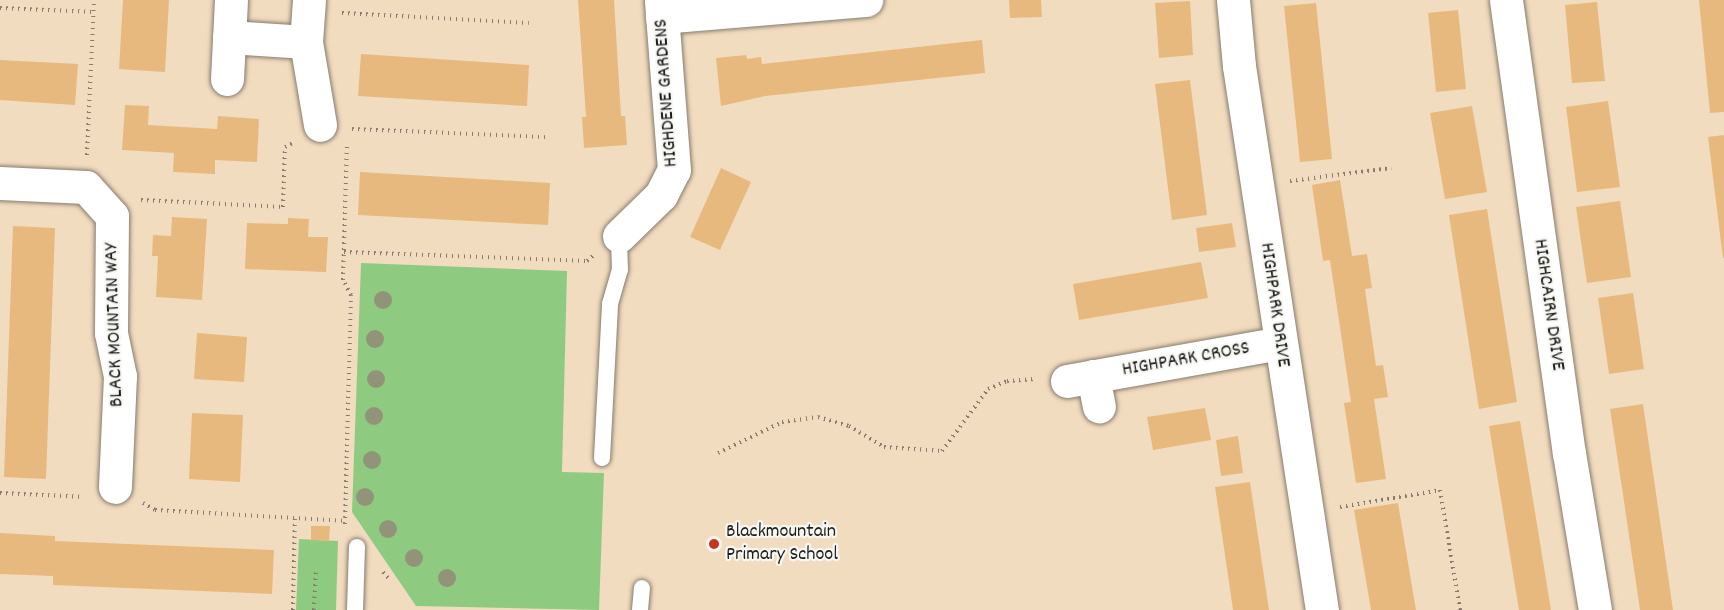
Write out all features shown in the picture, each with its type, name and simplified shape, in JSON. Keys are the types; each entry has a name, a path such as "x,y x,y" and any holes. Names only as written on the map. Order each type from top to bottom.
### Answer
{"street":[{"path":"227,78 231,0"},
{"path":"661,9 866,0"},
{"name":"HIGHPARK DRIVE","path":"1233,0 1257,186 1322,610"},
{"name":"HIGHCAIRN DRIVE","path":"1506,0 1569,453 1595,610"},
{"name":"HIGHDENE GARDENS","path":"619,236 661,195 674,170 661,9"},
{"path":"229,37 307,17 333,127"},
{"path":"0,183 86,187"},
{"name":"BLACK MOUNTAIN WAY","path":"86,187 112,216 111,333 120,376 115,487"},
{"name":"HIGHPARK CROSS","path":"1086,388 1280,343"}],"lane":[{"path":"602,458 610,304 620,270 619,236"},
{"path":"355,610 357,547"},
{"path":"640,610 642,588"}],"path":[{"path":"86,187 93,0"},
{"path":"0,8 93,12"},
{"path":"307,17 529,23"},
{"path":"0,493 86,497 115,487 155,510 344,520 351,295 343,280 344,252 333,127"},
{"path":"112,216 134,200 283,207 285,147 333,127 546,137"},
{"path":"1257,186 1391,168"},
{"path":"344,252 587,261 619,236"},
{"path":"718,453 782,422 818,417 849,426 884,447 942,451 987,389 1016,380 1086,388"},
{"path":"1306,513 1440,490 1460,610"},
{"path":"292,610 295,518"},
{"path":"314,610 316,570"}],"green space":[{"path":"361,263 567,271 562,472 604,473 599,610 416,606 352,512"},
{"path":"299,539 338,541 336,610 296,610"}],"building":[{"path":"123,0 169,0 165,72 119,69"},
{"path":"578,0 614,0 621,116 625,116 627,145 584,148 582,117 586,117"},
{"path":"1009,0 1041,0 1042,17 1010,18"},
{"path":"1699,0 1724,0 1724,112 1710,113"},
{"path":"1190,1 1193,55 1159,58 1155,3"},
{"path":"1597,2 1605,81 1572,83 1565,5"},
{"path":"1316,3 1332,159 1300,162 1284,6"},
{"path":"1458,10 1466,89 1436,92 1428,13"},
{"path":"982,40 985,73 765,96 721,106 716,58 746,55 747,59 761,57 762,64"},
{"path":"361,54 529,65 527,106 358,96"},
{"path":"0,60 78,64 75,105 0,100"},
{"path":"1190,80 1207,215 1172,220 1155,84"},
{"path":"1608,101 1620,187 1577,192 1566,107"},
{"path":"125,105 149,106 148,125 217,129 218,116 259,119 257,162 215,160 215,174 173,172 174,153 122,150"},
{"path":"1472,106 1487,192 1445,199 1430,113"},
{"path":"1724,135 1724,258 1723,258 1708,137"},
{"path":"721,168 751,182 720,250 690,237"},
{"path":"360,172 550,183 548,225 358,215"},
{"path":"1340,180 1352,256 1367,254 1372,288 1365,289 1376,366 1383,365 1388,397 1374,399 1386,479 1356,483 1344,403 1351,402 1330,260 1323,261 1312,185"},
{"path":"1620,201 1631,277 1587,283 1576,207"},
{"path":"1487,209 1517,402 1479,409 1449,215"},
{"path":"172,217 207,219 202,300 156,297 158,256 152,256 153,235 171,236"},
{"path":"288,218 309,219 308,237 328,237 326,272 245,269 247,223 288,224"},
{"path":"1232,223 1236,247 1199,252 1196,228"},
{"path":"13,226 55,228 46,479 4,477"},
{"path":"1201,262 1208,298 1079,320 1073,284"},
{"path":"1633,293 1644,369 1609,374 1598,298"},
{"path":"197,333 247,337 244,382 194,379"},
{"path":"1643,404 1673,610 1640,610 1610,409"},
{"path":"1205,408 1211,440 1153,450 1147,417"},
{"path":"192,413 243,415 240,482 189,479"},
{"path":"1520,421 1551,610 1519,610 1489,426"},
{"path":"1238,436 1243,473 1221,476 1216,440"},
{"path":"1250,482 1269,610 1233,610 1215,487"},
{"path":"1398,503 1416,610 1371,610 1354,510"},
{"path":"311,526 330,526 329,541 311,540"},
{"path":"0,533 55,536 55,541 274,550 272,594 53,585 53,576 0,574"}],"place":[{"name":"Blackmountain Primary School","path":"714,544"}]}
